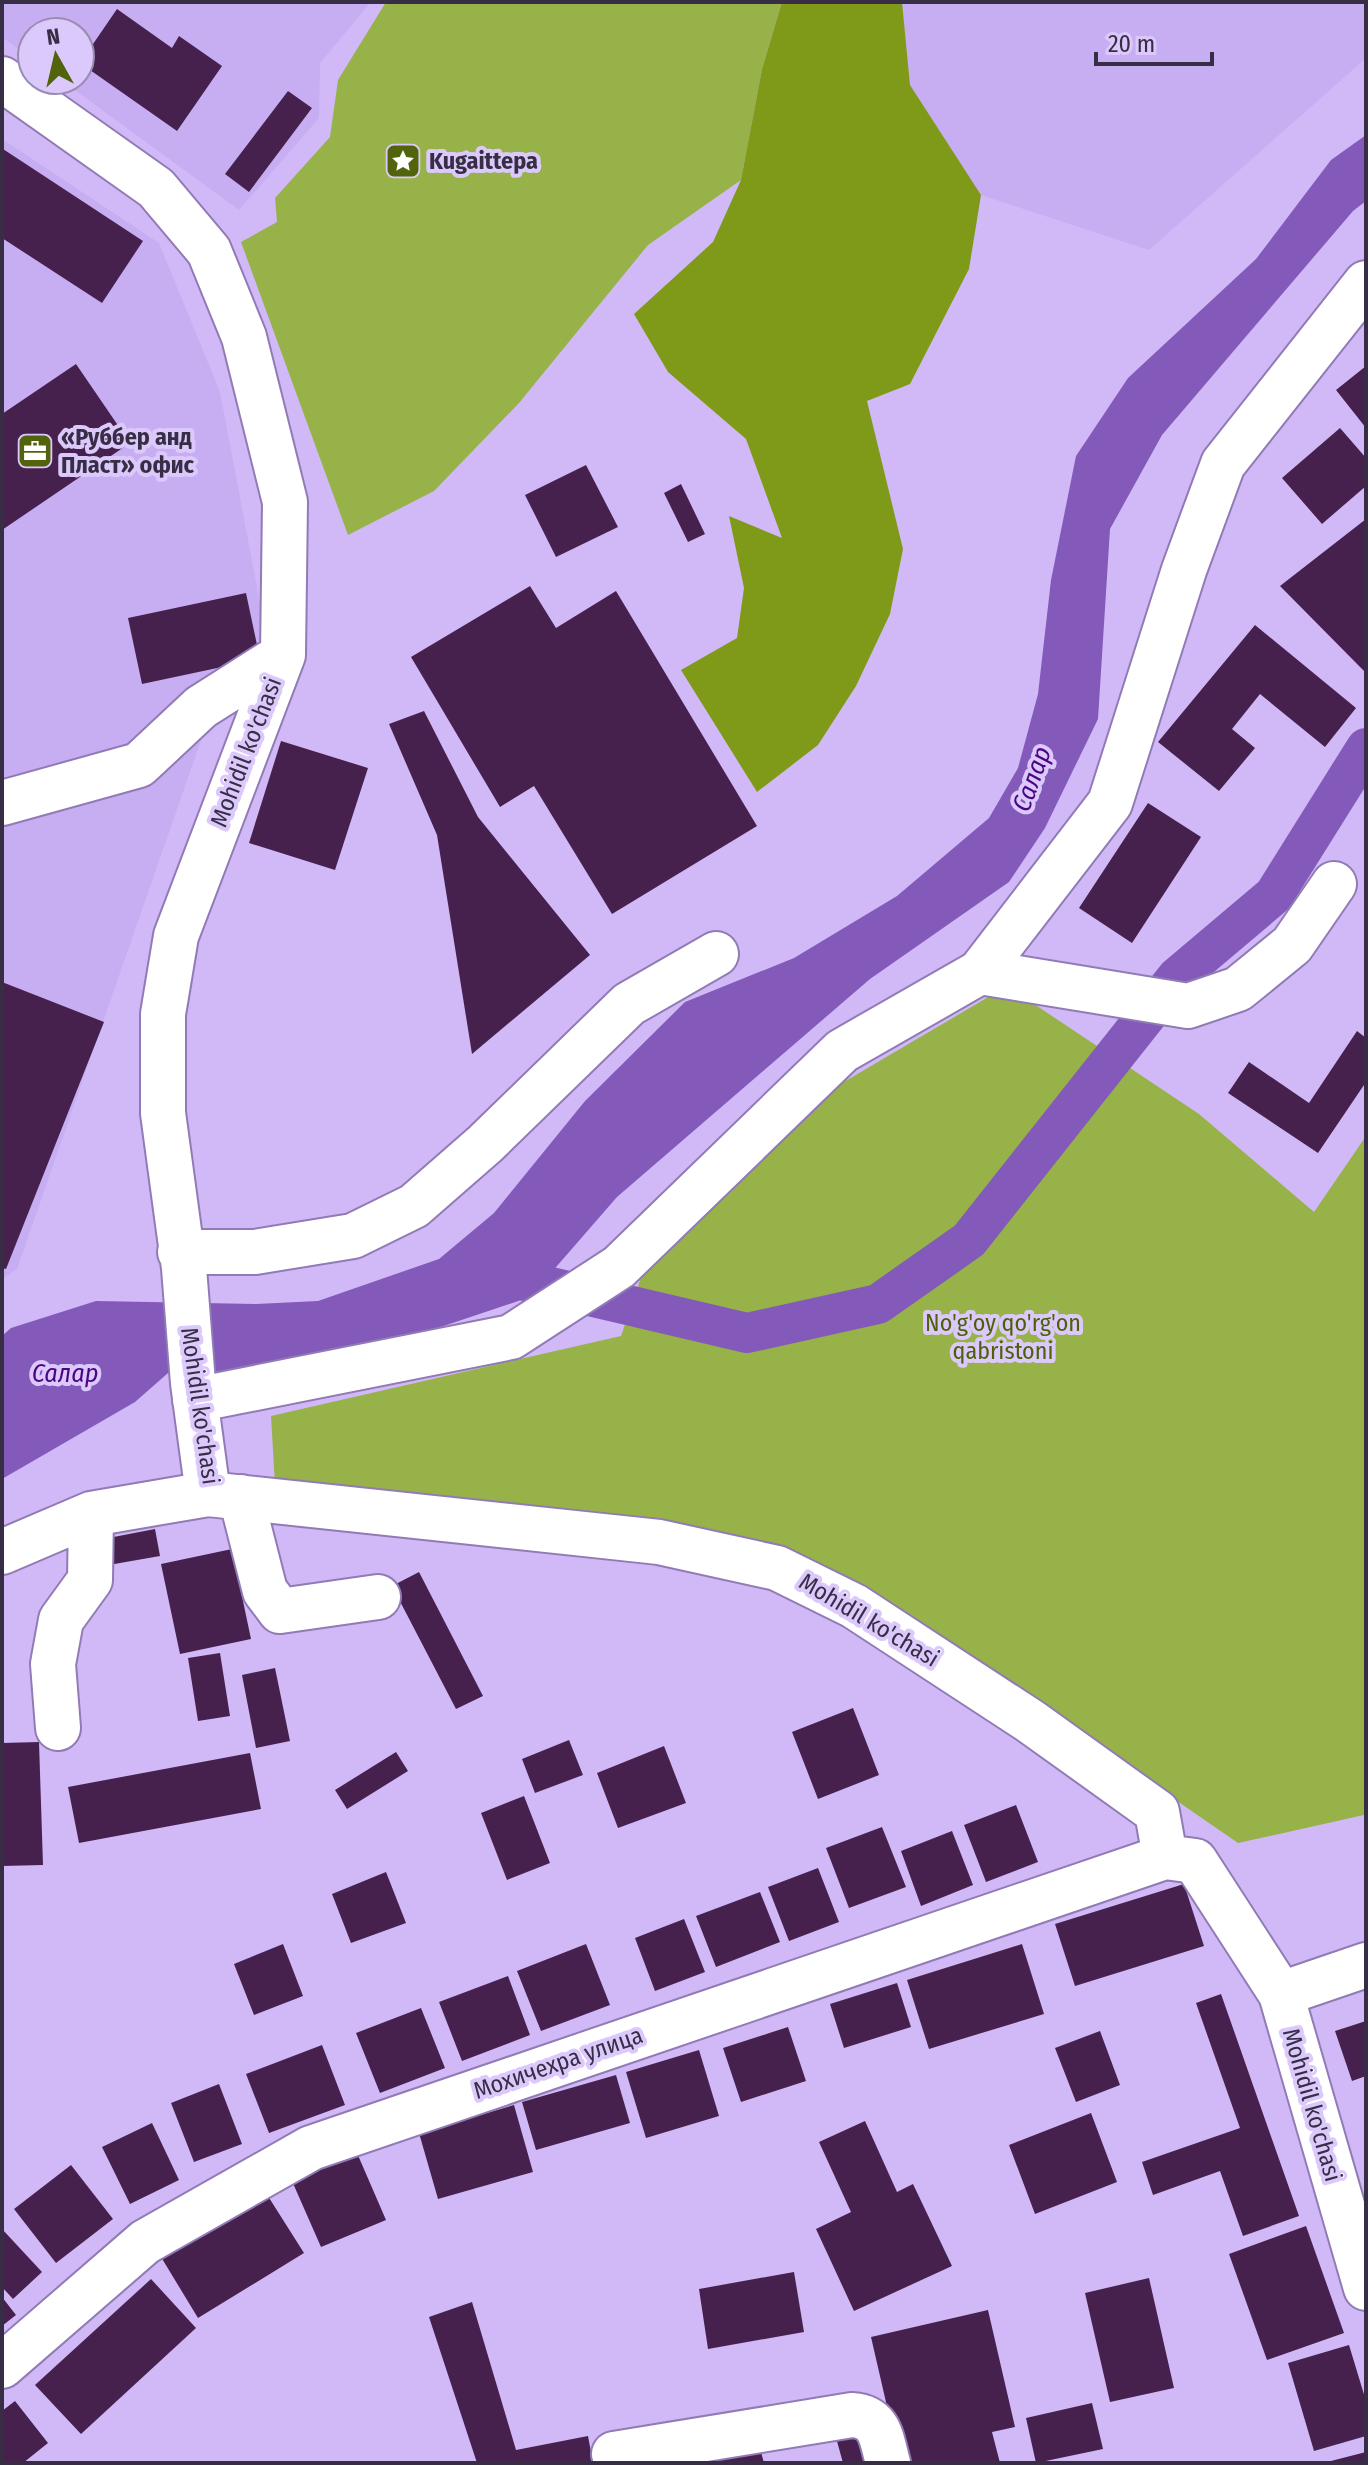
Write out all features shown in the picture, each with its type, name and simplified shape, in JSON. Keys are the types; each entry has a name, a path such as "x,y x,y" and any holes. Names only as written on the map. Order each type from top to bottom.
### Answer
{"street":[{"name":"Mohidil ko'chasi","path":"2,79 156,188 209,251 244,337 285,502 283,655 176,936 163,1014 163,1113 182,1260 194,1392 224,1496 659,1542 777,1568 854,1606 1030,1721 1157,1812 1165,1857 1195,1861 1281,1994 1366,2288"},
{"path":"194,1392 511,1337 619,1267 842,1051 980,972 1110,803 1184,570 1223,464 1366,283"},
{"path":"2,803 139,765 201,707 283,655"},
{"path":"980,972 1188,1006 1238,989 1292,945 1334,884"},
{"path":"182,1260 353,1236 414,1206 485,1144 629,1004 716,954"},
{"path":"2,1552 91,1514 224,1496 265,1591 280,1611 378,1597"},
{"path":"58,1728 53,1664 61,1620 90,1580 91,1514"},
{"name":"Мохичехра улица","path":"2,2366 145,2242 311,2148 1165,1857"},
{"path":"1281,1994 1366,1965"},
{"path":"614,2454 852,2415 869,2416 877,2425 888,2463"}],"shaded area":[{"path":"2,2 371,2 320,63 319,118 239,210 83,96 96,96 96,16 16,16 16,47 2,37"},
{"path":"902,2 1366,2 1366,58 1149,250 981,195 910,85"},
{"path":"2,139 159,243 220,392 269,651 222,680 17,1269 2,1279"}],"green space":[{"path":"386,2 782,2 762,69 741,180 648,245 519,403 434,491 348,535 241,242 277,222 275,198 330,137 338,80"},
{"path":"782,2 902,2 910,85 981,195 969,269 910,384 867,401 903,549 890,614 856,686 818,745 757,792 681,670 737,638 744,588 729,516 782,538 746,439 668,372 634,314 713,242 741,180 762,69"},
{"name":"No'g'oy qo'rg'on qabristoni","path":"1007,986 1199,1114 1314,1212 1366,1136 1366,1818 1364,1815 1238,1843 954,1647 867,1596 275,1485 271,1416 621,1336 644,1269 820,1096"}],"water":[{"name":"Салар","path":"1366,135 1366,201 1353,211 1162,435 1110,529 1098,719 1045,828 1009,882 870,979 617,1197 530,1297 384,1346 283,1369 168,1373 135,1402 2,1479 2,1336 11,1328 96,1301 256,1304 318,1301 439,1259 494,1213 585,1101 685,1002 794,958 897,896 989,818 1018,768 1038,694 1051,580 1076,456 1128,378 1256,259 1331,160"}],"building":[{"path":"117,9 172,48 179,36 222,66 177,131 96,74 96,40"},
{"path":"288,91 312,108 249,192 225,174"},
{"path":"3,149 143,241 102,303 2,238"},
{"path":"76,364 130,443 2,530 2,414"},
{"path":"1366,366 1366,428 1336,390"},
{"path":"1340,428 1366,458 1366,486 1322,524 1282,478"},
{"path":"586,465 618,527 556,557 525,495"},
{"path":"681,484 705,534 688,542 664,493"},
{"path":"1366,519 1366,673 1280,586"},
{"path":"530,586 556,628 616,591 757,826 612,914 534,786 500,807 411,657"},
{"path":"246,593 260,659 142,684 128,618"},
{"path":"1255,625 1356,708 1325,747 1260,694 1232,729 1255,748 1219,791 1158,742"},
{"path":"424,711 478,817 590,955 472,1054 437,835 389,724"},
{"path":"281,741 368,768 335,870 249,843"},
{"path":"1148,803 1201,837 1132,943 1079,908"},
{"path":"2,982 104,1022 6,1269 2,1268"},
{"path":"1357,1031 1366,1038 1366,1082 1318,1153 1228,1093 1249,1062 1309,1103"},
{"path":"155,1529 160,1556 103,1566 98,1540"},
{"path":"232,1549 251,1639 180,1654 161,1564"},
{"path":"419,1572 483,1696 456,1709 392,1586"},
{"path":"220,1653 230,1716 198,1721 188,1658"},
{"path":"275,1668 290,1741 256,1748 242,1675"},
{"path":"853,1708 879,1775 818,1799 792,1732"},
{"path":"569,1740 583,1775 535,1793 522,1759"},
{"path":"39,1742 43,1865 2,1866 2,1743"},
{"path":"664,1746 686,1803 618,1828 597,1773"},
{"path":"396,1752 408,1771 347,1809 335,1790"},
{"path":"250,1753 261,1809 79,1843 68,1787"},
{"path":"524,1796 550,1863 507,1880 481,1813"},
{"path":"1016,1805 1038,1862 986,1882 964,1825"},
{"path":"882,1827 906,1887 849,1908 826,1848"},
{"path":"952,1831 973,1885 921,1906 901,1851"},
{"path":"818,1868 839,1922 789,1941 768,1887"},
{"path":"386,1872 406,1923 351,1943 332,1894"},
{"path":"1184,1884 1204,1946 1075,1986 1055,1924"},
{"path":"760,1892 780,1942 716,1967 696,1916"},
{"path":"684,1919 705,1972 655,1991 635,1938"},
{"path":"283,1944 303,1996 254,2015 234,1964"},
{"path":"586,1944 610,2005 541,2031 517,1971"},
{"path":"1022,1944 1044,2014 929,2049 907,1980"},
{"path":"508,1976 530,2035 462,2061 439,2002"},
{"path":"897,1983 911,2027 844,2048 830,2004"},
{"path":"1221,1994 1299,2216 1243,2236 1220,2171 1153,2195 1142,2162 1240,2128 1196,2003"},
{"path":"421,2008 445,2068 380,2093 356,2033"},
{"path":"1366,2021 1366,2076 1352,2081 1335,2031"},
{"path":"788,2027 806,2081 741,2102 723,2048"},
{"path":"1100,2031 1120,2085 1076,2102 1055,2048"},
{"path":"322,2045 345,2105 269,2133 246,2074"},
{"path":"699,2050 719,2116 646,2138 626,2072"},
{"path":"616,2075 630,2123 536,2150 522,2102"},
{"path":"219,2084 242,2144 194,2162 171,2103"},
{"path":"514,2105 533,2172 438,2199 419,2133"},
{"path":"1091,2113 1117,2182 1035,2214 1009,2145"},
{"path":"865,2121 897,2192 913,2184 952,2266 854,2311 816,2229 851,2212 819,2142"},
{"path":"152,2123 179,2180 130,2204 102,2147"},
{"path":"357,2153 386,2220 321,2247 292,2181"},
{"path":"71,2165 113,2219 56,2263 14,2209"},
{"path":"266,2193 304,2253 198,2318 161,2257"},
{"path":"1306,2226 1344,2333 1267,2360 1229,2254"},
{"path":"2,2229 42,2272 13,2299 2,2287"},
{"path":"794,2272 804,2332 708,2349 699,2289"},
{"path":"1149,2278 1174,2388 1110,2402 1085,2293"},
{"path":"151,2279 196,2328 81,2434 35,2385"},
{"path":"2,2297 16,2315 2,2326"},
{"path":"472,2302 516,2450 588,2436 593,2463 477,2463 429,2317"},
{"path":"988,2310 1015,2427 992,2432 1000,2463 900,2463 871,2337"},
{"path":"1349,2345 1366,2401 1366,2436 1314,2451 1288,2363"},
{"path":"15,2401 48,2443 23,2463 2,2463 2,2411"},
{"path":"1092,2403 1103,2449 1036,2463 1026,2418"},
{"path":"870,2425 880,2463 843,2463 835,2434"},
{"path":"758,2441 764,2463 686,2463"},
{"path":"1366,2452 1366,2463 1327,2463 1327,2462"}],"waterway":[{"name":"Салар","path":"487,1272 747,1333 878,1304 969,1240 1177,977 1274,895 1366,748"}],"place":[{"name":"Kugaittepa","path":"403,161"},
{"name":"«Руббер анд Пласт» офис","path":"35,451"}]}
